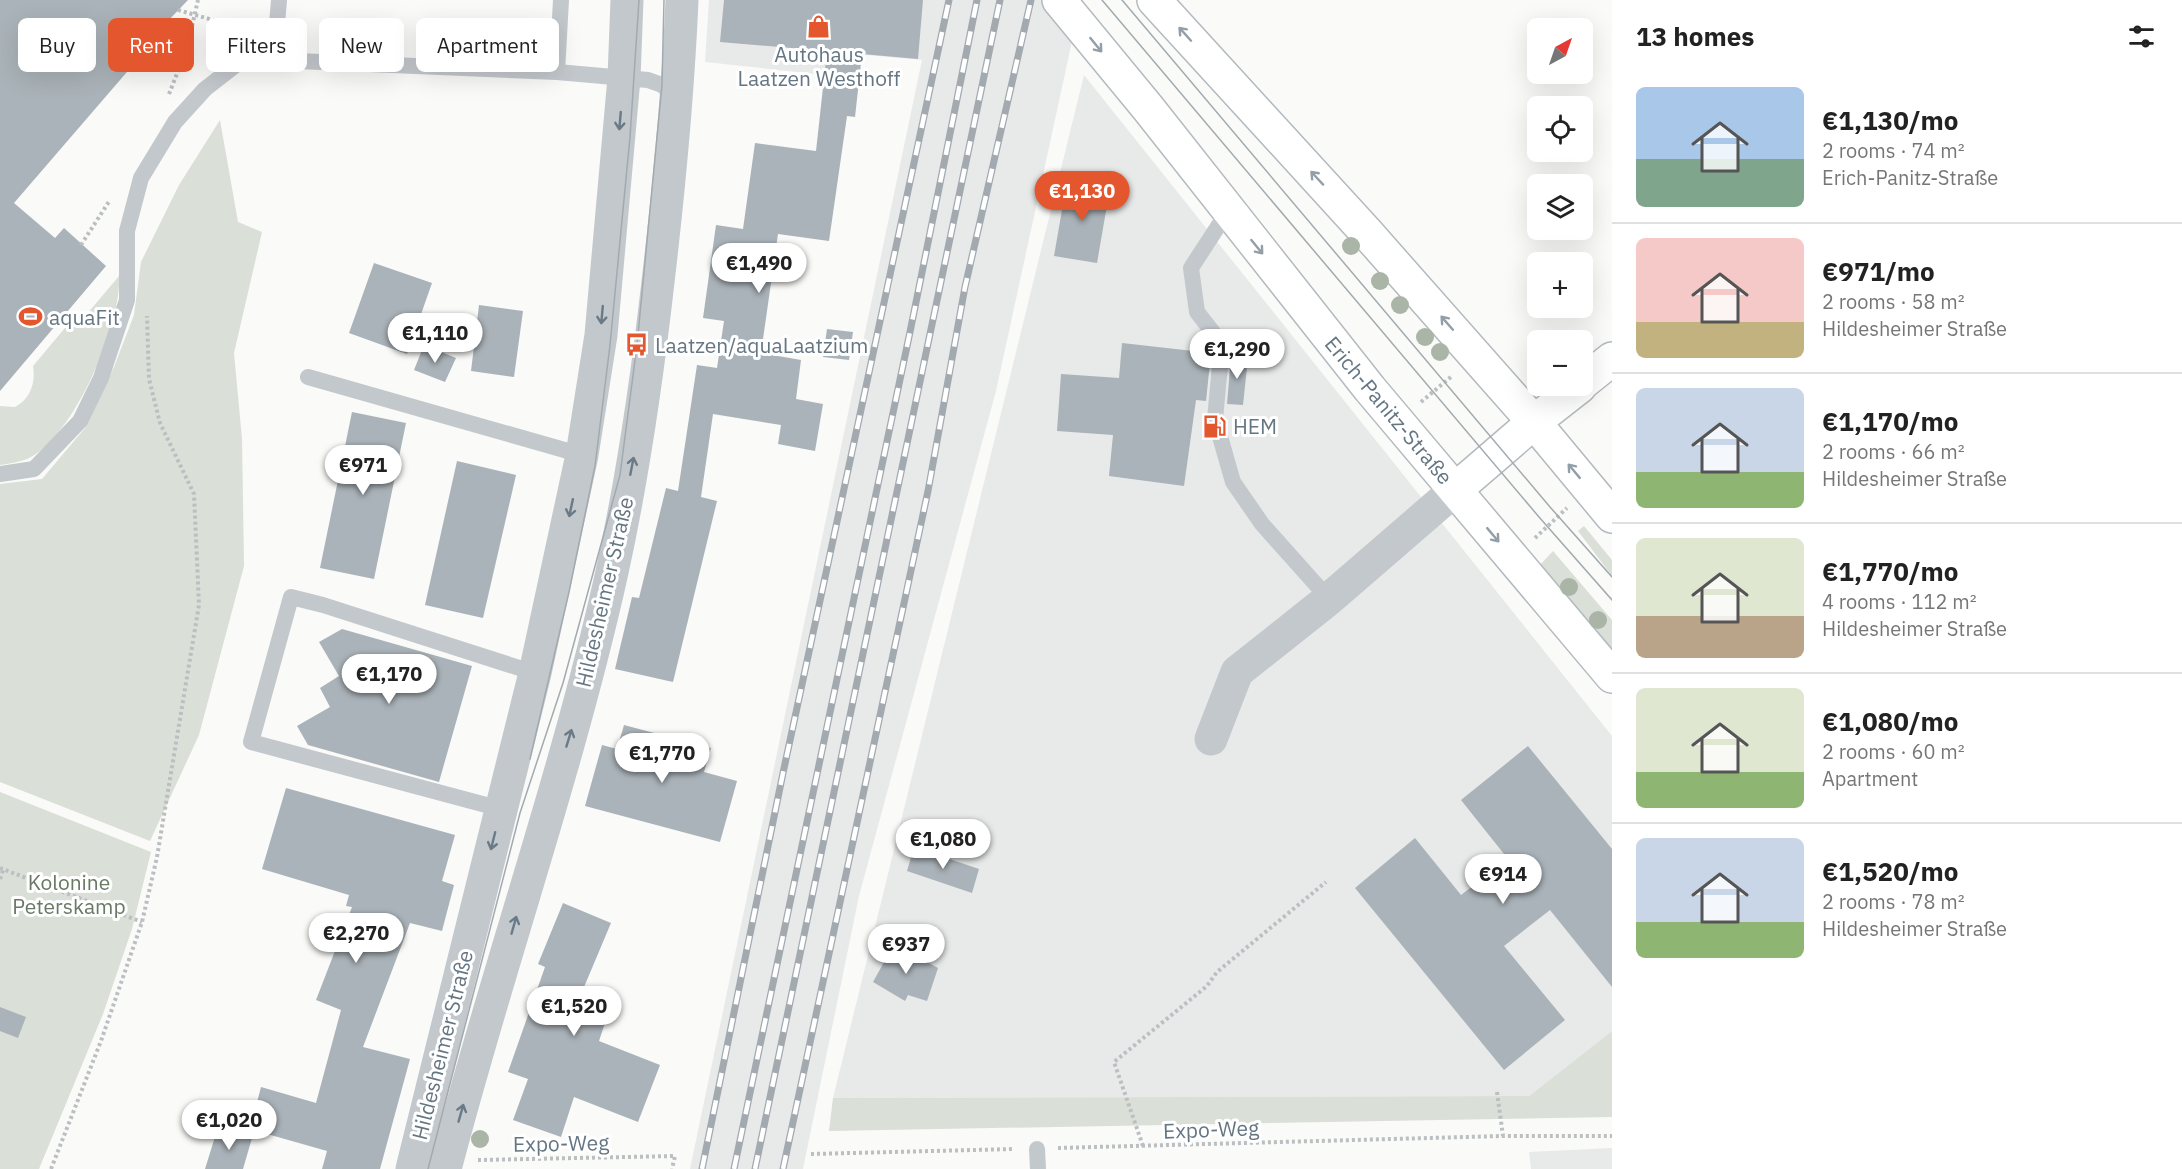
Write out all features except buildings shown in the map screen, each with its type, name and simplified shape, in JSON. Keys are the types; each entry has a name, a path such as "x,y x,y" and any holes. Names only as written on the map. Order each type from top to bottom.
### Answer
{"main road":[{"name":"Erich-Panitz-Straße","path":"1059,0 1397,421 1612,676"},
{"path":"1154,0 1367,233 1534,422 1612,516"},
{"path":"1593,374 1612,358"},
{"path":"1455,490 1566,396"}],"street":[{"name":"Hildesheimer Straße","path":"411,1169 535,673 582,455 601,335 624,78 627,0"},
{"name":"Hildesheimer Straße","path":"446,1165 574,722 612,572 645,399 671,169 682,0"},
{"path":"1212,739 1237,672 1329,599 1455,490"}],"lane":[{"path":"278,18 279,0"},
{"path":"559,36 561,0"},
{"path":"307,61 416,66"},
{"path":"0,474 34,469 80,421 101,378 127,300 127,231 141,178 175,122 204,89 226,72"},
{"path":"557,72 648,80 662,85 677,99"},
{"path":"1228,211 1191,268 1197,312 1222,344 1215,419 1233,482 1262,524 1329,599"},
{"path":"308,377 582,455"},
{"path":"501,809 251,742 291,597 323,605 535,673"},
{"path":"1037,1149 1038,1169"}],"path":[{"path":"178,10 206,18"},
{"path":"1397,421 1476,356"},
{"path":"51,1169 101,1041 142,922 157,857 199,605 194,494 160,423 149,379"},
{"path":"1513,559 1589,488"},
{"path":"0,879 2,869 142,922"},
{"path":"1143,1146 1114,1062 1207,986 1217,972 1326,882"},
{"path":"1497,1092 1503,1136"},
{"name":"Expo-Weg","path":"811,1154 1503,1136 1612,1136"},
{"name":"Expo-Weg","path":"446,1165 675,1156 672,1169"}],"shaded area":[{"path":"709,0 1081,0 996,391 859,896 803,1169 690,1169 922,60 844,53 844,77 705,62"},
{"path":"1084,75 1612,736 1612,1031 1529,1096 833,1098"},
{"path":"1612,1148 1612,1169 1531,1169 1529,1152"}],"green space":[{"path":"220,120 238,222 262,232 234,353 242,439 244,566 199,735 150,841 0,782 0,484 42,479 85,428 114,367 134,315 141,262 179,185"},
{"path":"119,276 118,297 103,350 77,405 61,429 44,447 27,459 0,465 0,406 15,407 25,400 33,384 33,366 70,322 76,327"},
{"path":"1584,526 1612,560 1612,576 1578,531"},
{"path":"1553,551 1612,620 1612,653 1539,566"},
{"name":"Kolonine Peterskamp","path":"0,792 151,852 132,929 103,1014 39,1169 0,1169"},
{"path":"1612,1031 1612,1117 829,1131 833,1098 1529,1096"}],"tram line":[{"path":"530,759 569,592 595,466 610,345 630,137 639,0"},
{"path":"428,1169 520,813 563,683 620,475 637,345 662,85 664,0"},
{"path":"1102,0 1539,517 1612,600"},
{"path":"1122,0 1550,507 1612,577"}],"railway":[{"path":"702,1169 783,773 949,0"},
{"path":"734,1169 910,332 977,0"},
{"path":"755,1169 1000,0"},
{"path":"783,1169 928,491 965,287 1031,0"}],"place":[{"name":"Autohaus Laatzen Westhoff","path":"819,26"},
{"name":"aquaFit","path":"31,317"},
{"name":"Laatzen/aquaLaatzium","path":"637,345"},
{"name":"HEM","path":"1215,426"}]}
